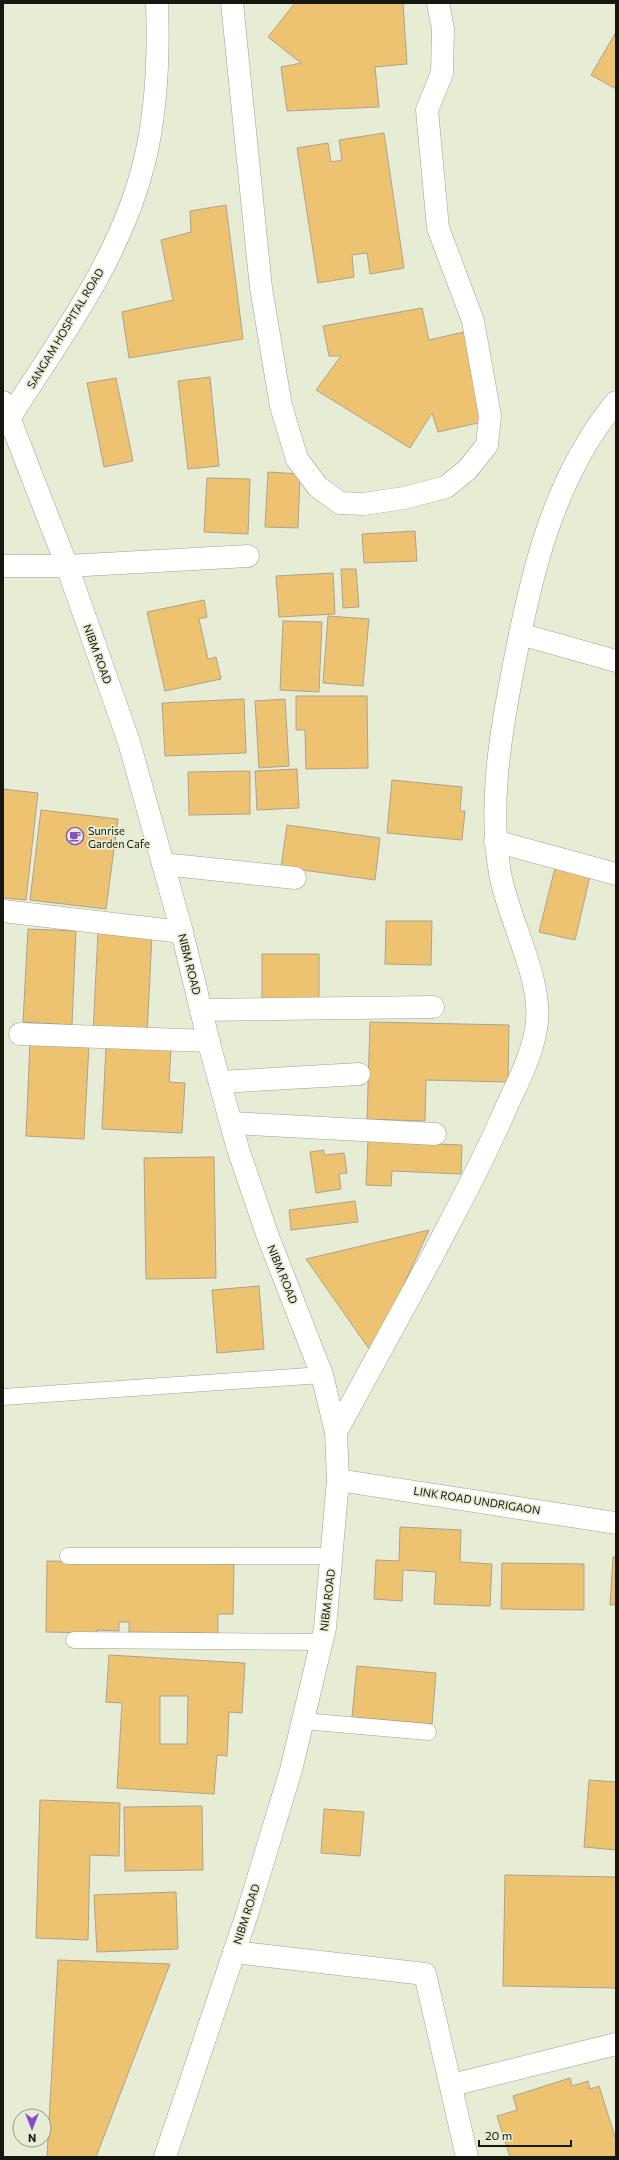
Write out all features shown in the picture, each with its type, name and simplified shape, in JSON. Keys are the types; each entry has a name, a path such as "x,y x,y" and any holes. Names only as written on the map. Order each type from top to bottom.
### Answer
{"street":[{"name":"SANGAM HOSPITAL ROAD","path":"6,410 83,302 111,250 130,207 144,163 155,95 158,36 157,3"},
{"path":"232,3 262,288 281,406 297,459 318,487 340,503 364,504 404,498 446,487 467,470 487,445 490,416 473,321 438,228 427,110 442,73 443,29 438,3"},
{"path":"336,1432 484,1160 530,1051 537,1028 538,1001 500,877 495,841 496,783 502,730 520,634 539,558 554,512 572,469 584,446 616,402"},
{"name":"NIBM ROAD","path":"6,410 67,566 129,742 182,932 231,1123 267,1234 322,1375 336,1432 338,1480 333,1556 322,1642 292,1770 234,1952 164,2157"},
{"path":"3,566 67,566 248,556"},
{"path":"520,634 616,661"},
{"path":"495,841 616,874"},
{"path":"163,864 295,878"},
{"path":"3,911 182,932"},
{"path":"201,1010 433,1008"},
{"path":"20,1034 209,1041"},
{"path":"220,1082 359,1074"},
{"path":"231,1123 435,1134"},
{"name":"LINK ROAD UNDRIGAON","path":"338,1480 529,1508 616,1523"},
{"path":"234,1952 425,1974 468,2157"},
{"path":"452,2085 616,2044"}],"lane":[{"path":"3,1398 322,1375"},
{"path":"68,1556 333,1556"},
{"path":"74,1640 322,1642"},
{"path":"303,1721 428,1732"}],"building":[{"path":"295,3 403,3 407,64 375,67 379,107 287,111 281,67 301,63 268,37"},
{"path":"616,32 616,89 591,75"},
{"path":"384,133 404,268 370,274 367,253 352,255 354,277 318,283 297,148 328,143 331,162 342,160 339,140"},
{"path":"226,205 243,339 129,358 122,312 173,300 161,240 191,232 190,211"},
{"path":"422,308 429,340 468,331 482,422 438,432 432,413 410,448 316,390 341,356 329,356 323,326"},
{"path":"210,377 219,466 188,469 178,381"},
{"path":"116,378 133,461 104,467 87,383"},
{"path":"268,472 300,474 298,528 265,527"},
{"path":"207,478 250,479 248,534 204,532"},
{"path":"415,531 417,561 364,563 362,534"},
{"path":"341,569 356,569 359,607 343,608"},
{"path":"333,573 335,614 279,617 276,576"},
{"path":"204,600 207,617 199,619 208,659 216,657 221,679 165,691 147,612"},
{"path":"328,616 369,619 363,686 323,683"},
{"path":"283,621 322,622 319,692 280,690"},
{"path":"296,696 367,696 368,768 306,769 305,730 296,730"},
{"path":"244,699 246,753 165,756 162,703"},
{"path":"285,699 289,766 259,768 255,701"},
{"path":"297,769 299,808 257,810 255,771"},
{"path":"250,771 250,814 189,815 188,772"},
{"path":"392,780 462,787 460,811 465,811 462,840 387,833"},
{"path":"3,789 38,793 26,900 3,898"},
{"path":"41,810 118,819 106,909 30,900"},
{"path":"287,825 380,838 375,880 281,867"},
{"path":"555,868 590,876 575,940 539,932"},
{"path":"386,921 432,921 431,965 385,964"},
{"path":"28,929 76,931 72,1025 23,1022"},
{"path":"98,932 152,934 147,1036 93,1033"},
{"path":"262,954 319,954 319,999 262,1000"},
{"path":"370,1022 509,1025 508,1082 426,1080 425,1121 367,1119"},
{"path":"30,1041 89,1045 84,1139 26,1136"},
{"path":"106,1047 171,1050 169,1082 185,1083 182,1133 102,1129"},
{"path":"368,1141 462,1145 461,1174 392,1171 391,1186 366,1185"},
{"path":"324,1150 324,1155 344,1153 347,1173 339,1174 341,1189 316,1193 310,1152"},
{"path":"214,1157 216,1278 146,1279 144,1158"},
{"path":"355,1201 358,1222 291,1230 289,1210"},
{"path":"429,1230 372,1353 306,1259"},
{"path":"259,1286 264,1349 217,1353 212,1290"},
{"path":"400,1527 461,1530 460,1562 492,1564 490,1606 434,1604 436,1572 403,1570 402,1601 374,1599 376,1560 399,1561"},
{"path":"613,1557 616,1557 616,1605 610,1605"},
{"path":"47,1561 234,1564 233,1614 218,1614 218,1638 202,1633 129,1632 129,1622 119,1622 119,1631 97,1630 97,1633 46,1632"},
{"path":"502,1563 584,1564 584,1610 501,1609"},
{"path":"109,1655 245,1663 242,1713 229,1712 227,1756 217,1755 214,1794 117,1788 122,1703 106,1702","holes":["160,1696 188,1696 187,1744 160,1744"]},
{"path":"357,1666 436,1673 432,1724 352,1717"},
{"path":"589,1780 616,1782 616,1850 584,1847"},
{"path":"40,1800 120,1803 119,1856 90,1855 88,1940 36,1938"},
{"path":"202,1806 203,1870 125,1871 124,1807"},
{"path":"324,1809 364,1812 360,1856 321,1853"},
{"path":"505,1875 616,1877 616,1988 503,1986"},
{"path":"176,1892 178,1949 97,1952 94,1895"},
{"path":"58,1960 170,1964 96,2157 47,2157 48,2148 52,2148 52,2108 50,2108"},
{"path":"570,2078 572,2086 588,2081 590,2089 599,2086 616,2140 616,2157 510,2157 497,2116 517,2110 513,2096"}],"place":[{"name":"Sunrise Garden Cafe","path":"75,836"}]}
